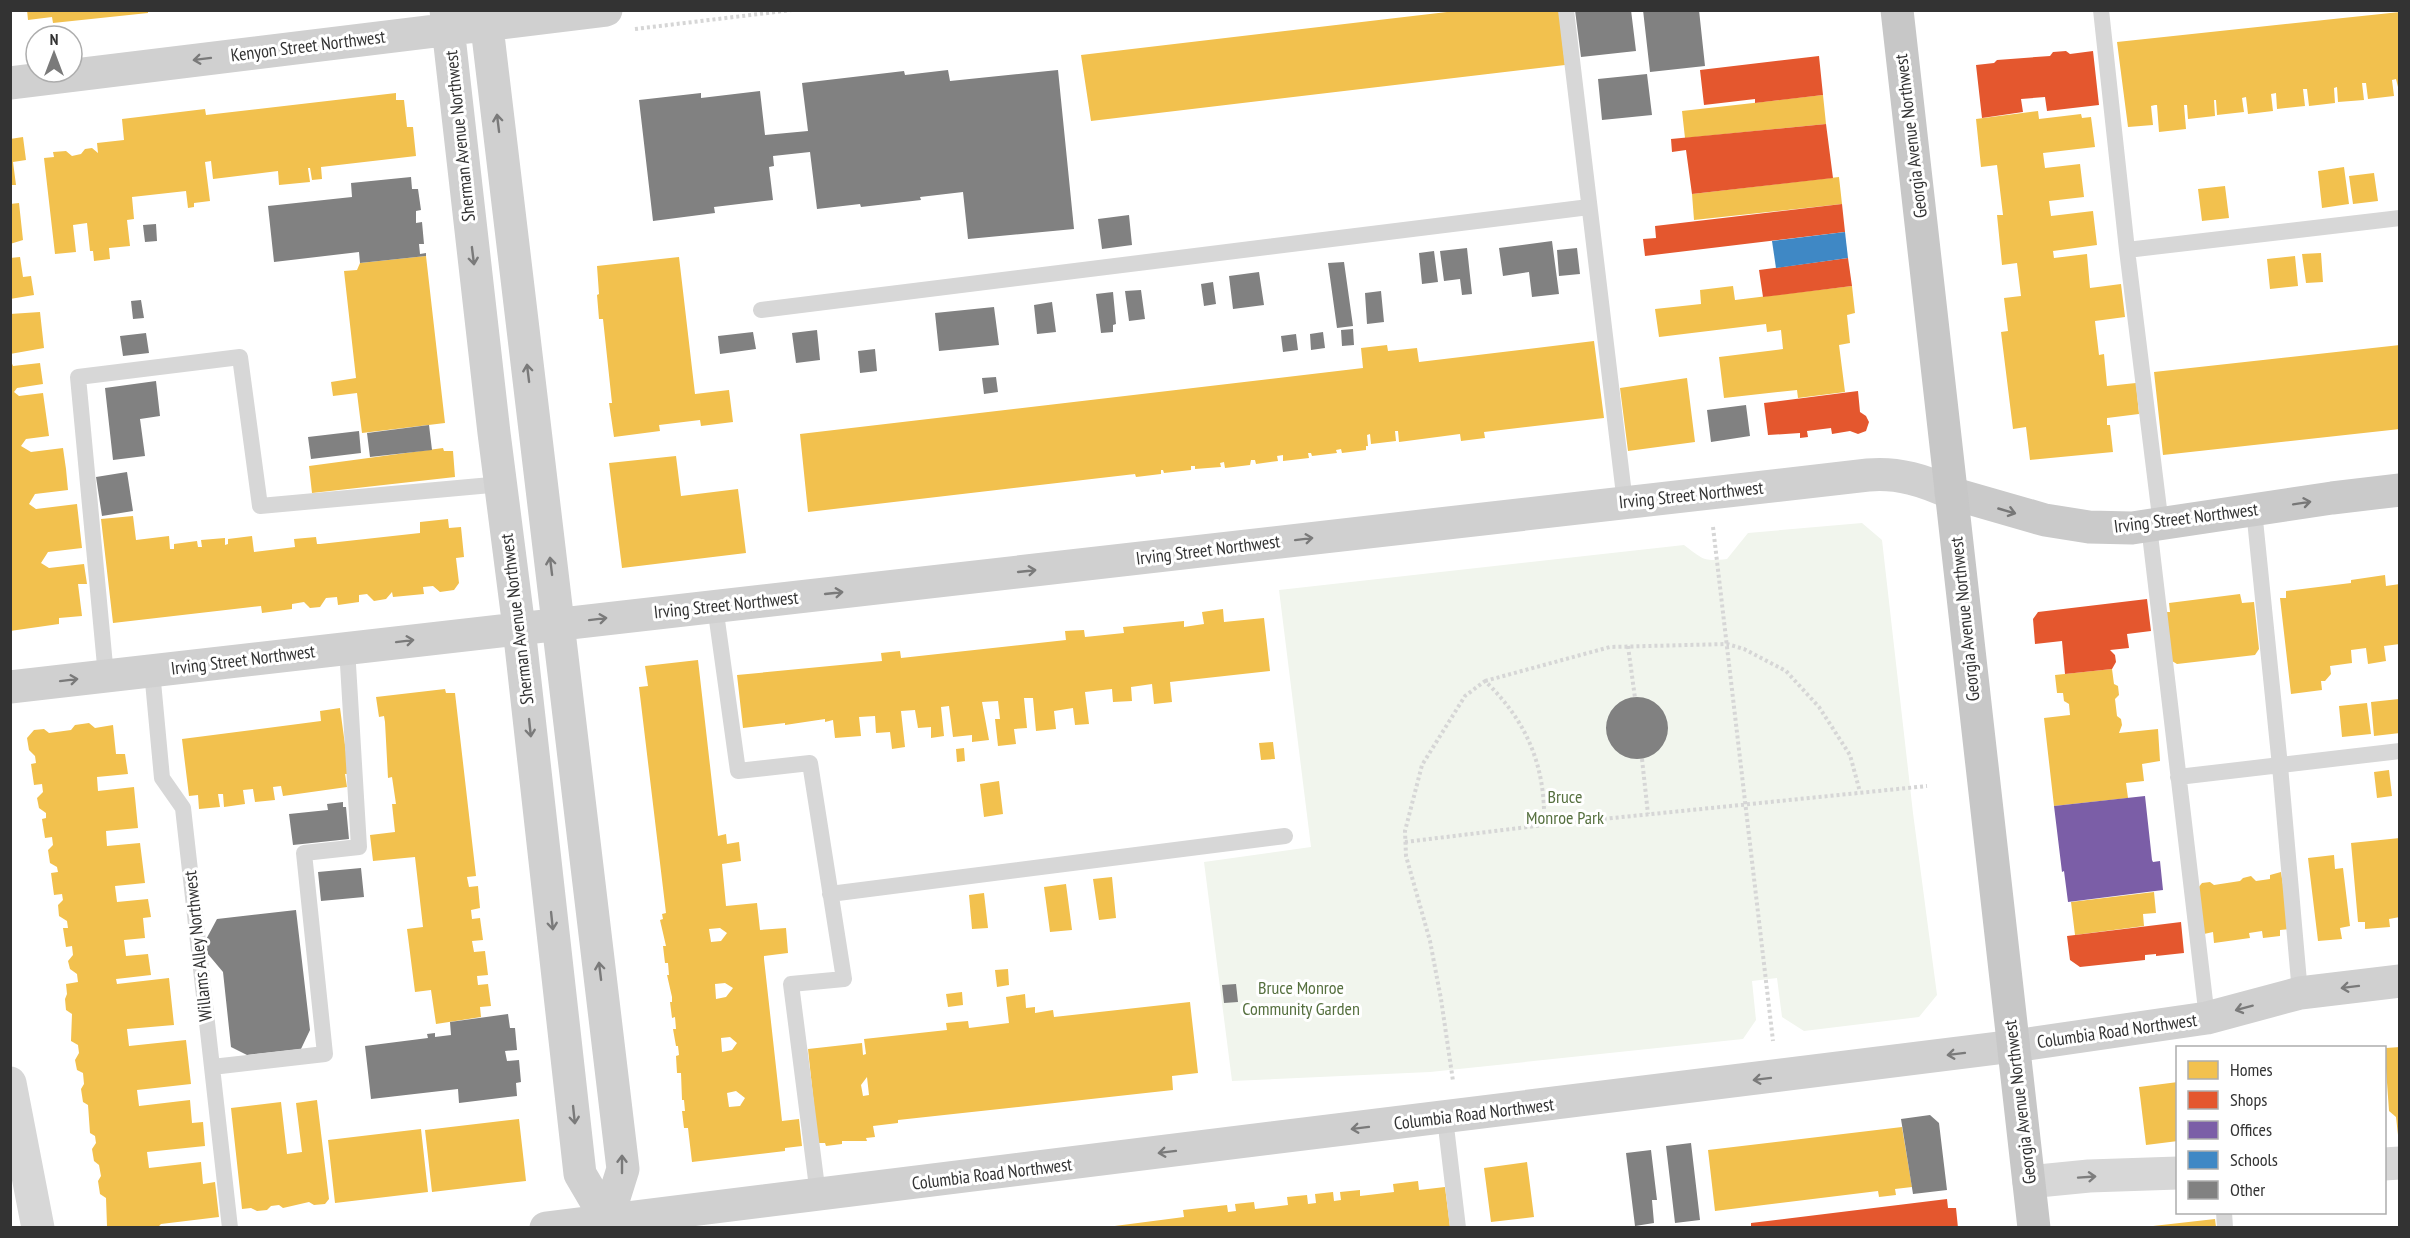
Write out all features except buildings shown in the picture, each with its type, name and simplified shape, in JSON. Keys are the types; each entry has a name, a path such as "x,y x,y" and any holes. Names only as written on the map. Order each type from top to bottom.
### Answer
{"highway":[{"name":"Georgia Avenue Northwest","path":"1897,10 2034,1227"}],"main road":[{"name":"Kenyon Street Northwest","path":"10,83 447,20 486,17 616,20"},
{"path":"486,17 623,1169 608,1224"},
{"name":"Sherman Avenue Northwest","path":"447,20 494,433 519,628 580,1174 608,1224"},
{"name":"Irving Street Northwest","path":"10,687 1875,474 1914,479 1951,494 2022,515 2067,524 2113,528 2155,525 2400,490"},
{"name":"Columbia Road Northwest","path":"546,1227 608,1224 818,1195 2014,1046 2206,1018 2300,993 2400,981"}],"street":[{"path":"10,1083 38,1227"},
{"path":"2029,1182 2089,1176 2176,1173"}],"lane":[{"path":"1566,10 1625,502"},
{"path":"2101,10 2155,525 2178,777 2206,1018"},
{"path":"761,310 1588,207"},
{"path":"2127,250 2400,218"},
{"path":"106,676 78,377 240,357 260,506 502,484"},
{"path":"2254,510 2300,993"},
{"path":"715,606 738,771 810,763 843,979 791,984 818,1195"},
{"path":"212,1067 325,1054 304,853 359,847 347,648"},
{"name":"Willams Alley Northwest","path":"152,670 162,778 183,808 230,1227"},
{"path":"2178,777 2400,752"},
{"path":"830,894 1285,836"},
{"path":"1445,1118 1458,1227"}],"path":[{"path":"616,20 792,10"},
{"path":"1712,520 1774,1048"},
{"path":"1453,1081 1430,942 1406,856 1405,831 1422,765 1465,696 1485,681 1610,647 1727,644 1744,649 1786,670 1819,707 1850,755 1860,792"},
{"path":"1628,646 1635,698"},
{"path":"1485,681 1505,700 1526,731 1542,778 1544,825"},
{"path":"1642,759 1648,814"},
{"path":"1405,842 1544,825 1927,786"}],"green space":[{"name":"Bruce Monroe Park","path":"1862,523 1882,540 1913,813 1937,995 1919,1017 1804,1031 1782,1017 1777,978 1752,981 1756,1020 1743,1039 1430,1072 1232,1081 1204,862 1311,847 1279,590 1684,545 1704,558 1727,559 1748,533"}],"park label":[{"name":"Bruce Monroe Community Garden","path":"1301,998"}]}
